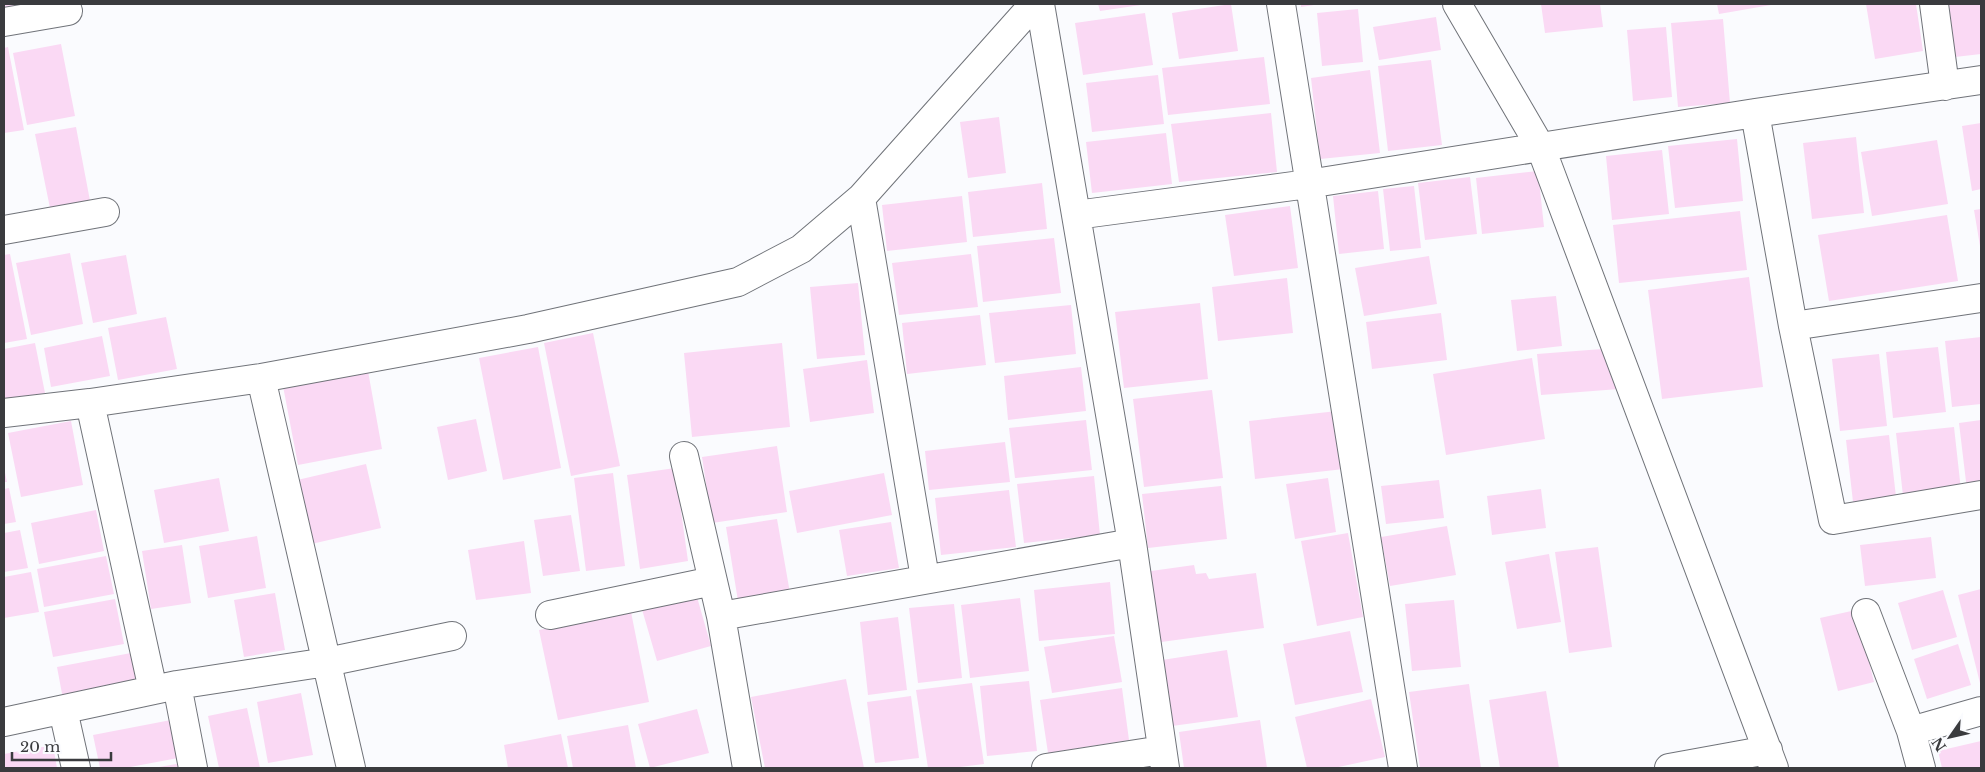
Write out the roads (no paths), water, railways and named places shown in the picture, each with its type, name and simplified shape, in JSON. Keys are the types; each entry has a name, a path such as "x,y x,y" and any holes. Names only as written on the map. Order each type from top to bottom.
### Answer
{"street":[{"path":"4,413 90,403 261,378 528,329 738,282 801,249 861,198 1034,4"},
{"path":"1040,4 1132,543 1164,759 1046,768"},
{"path":"1281,4 1308,184 1403,768"},
{"path":"1457,4 1541,148 1771,759 1669,768"},
{"path":"1934,4 1945,86"},
{"path":"4,22 68,11"},
{"path":"1076,215 1308,184 1755,113 1981,80"},
{"path":"1755,113 1793,326 1833,520 1981,495"},
{"path":"861,198 925,578"},
{"path":"4,230 105,212"},
{"path":"1793,326 1981,298"},
{"path":"261,378 350,768"},
{"path":"90,403 165,688 193,768"},
{"path":"684,456 721,616 747,768"},
{"path":"721,616 925,578 1132,543"},
{"path":"550,615 713,581"},
{"path":"1866,613 1911,731 1921,768"},
{"path":"4,722 165,688 327,662 452,636"},
{"path":"63,710 76,768"},
{"path":"1911,731 1981,712"}]}
